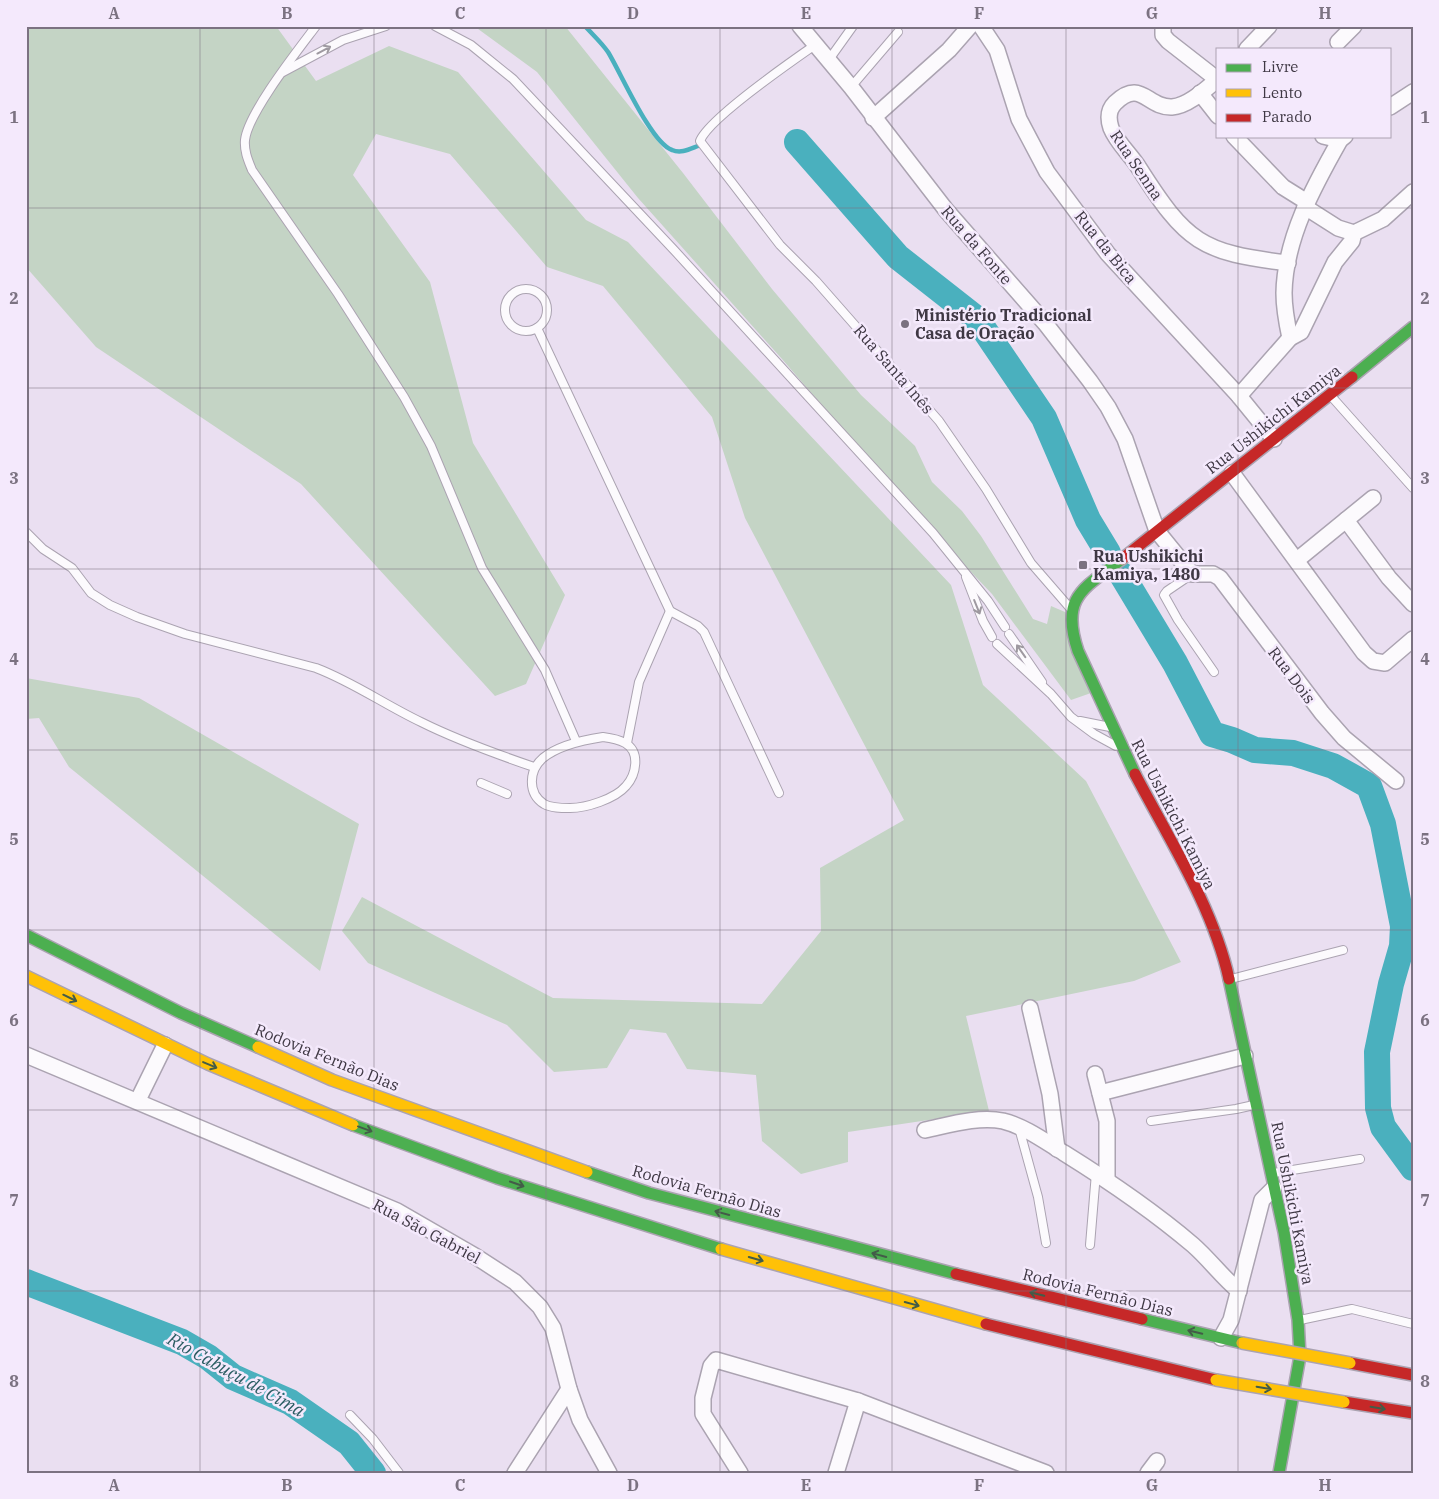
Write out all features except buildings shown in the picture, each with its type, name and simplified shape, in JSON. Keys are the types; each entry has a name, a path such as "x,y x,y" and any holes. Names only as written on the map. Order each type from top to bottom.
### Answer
{"main road":[{"name":"Rua Ushikichi Kamiya","path":"1279,1473 1300,1356 1298,1320 1291,1270 1230,980 1211,921 1122,749 1078,651 1071,630 1071,610 1082,590 1232,473 1413,327"},
{"name":"Rodovia Fernão Dias","path":"26,935 181,1013 332,1080 649,1194 914,1264 1242,1343 1413,1375"},
{"path":"26,976 165,1045 319,1112 635,1224 905,1302 1142,1364 1216,1380 1413,1413"}],"street":[{"name":"Rua da Fonte","path":"800,26 851,87 873,118 946,210 1032,308 1090,381 1108,407 1125,439 1157,531 1192,574"},
{"path":"873,118 949,50 970,26"},
{"name":"Rua da Bica","path":"981,26 997,50 1019,120 1047,172 1108,254 1239,396 1274,439"},
{"path":"1248,48 1269,26"},
{"path":"1338,42 1354,26"},
{"path":"1159,29 1180,52 1216,79"},
{"name":"Rua Senna","path":"1216,81 1200,93 1172,107 1158,104 1140,94 1127,94 1111,108 1110,123 1113,133 1158,198 1188,234 1210,247 1229,254 1288,263"},
{"path":"1392,106 1413,92"},
{"path":"1200,93 1216,113"},
{"path":"1236,138 1283,187 1338,228 1354,233 1383,219 1413,192"},
{"path":"1290,338 1284,293 1288,263 1306,204 1342,138"},
{"path":"1239,396 1290,338 1296,336 1303,329 1335,262 1352,241 1354,233"},
{"path":"1232,473 1364,653 1373,661 1385,663 1413,639"},
{"path":"1297,560 1372,498"},
{"path":"1346,520 1376,562 1413,604"},
{"name":"Rua Dois","path":"1192,574 1213,574 1220,578 1322,713 1344,738 1396,781"},
{"path":"1030,1008 1050,1094 1057,1149"},
{"path":"138,1100 165,1045"},
{"name":"Rua São Gabriel","path":"26,1055 138,1100 396,1211 475,1256 515,1282 540,1307 553,1328 569,1389 585,1428 609,1473"},
{"path":"1100,1093 1245,1056"},
{"path":"1095,1074 1108,1133 1102,1177"},
{"path":"924,1130 992,1120 1003,1121 1019,1128 1102,1177 1194,1246 1221,1276 1239,1291"},
{"path":"1221,1338 1231,1320 1262,1200 1272,1181"},
{"path":"740,1473 708,1424 702,1407 713,1361 719,1360 858,1401 1046,1473"},
{"path":"515,1473 569,1389"},
{"path":"836,1473 858,1401"}],"lane":[{"path":"316,26 281,73 250,122 245,139 245,153 252,170 365,335 408,405 431,446 482,568 545,670 576,742"},
{"path":"281,73 343,40 386,26"},
{"path":"431,26 436,26 470,45 513,79 674,250 933,533 965,575 988,601 1050,694"},
{"path":"828,61 853,26"},
{"path":"851,87 898,32"},
{"name":"Rua Santa Inês","path":"815,45 774,74 703,132 700,141 780,245 816,281 939,421 986,489 1031,563 1071,610"},
{"path":"519,290 533,290 543,298 547,311 542,323 537,328 524,331 512,325 506,312 509,299 519,290"},
{"path":"537,328 670,611 698,626 704,632 779,793"},
{"path":"1330,395 1413,488"},
{"path":"26,532 43,549 72,568 91,594 119,609 185,634 323,671 359,688 420,722 466,742 534,766"},
{"path":"1192,574 1164,595 1178,620 1214,672"},
{"path":"965,575 982,621 995,640 1071,717 1094,734 1122,749"},
{"path":"627,743 603,736 576,742 544,757 534,766 531,778 534,793 543,803 556,808 572,808 592,804 626,787 634,774 636,761 627,743 639,682 670,611"},
{"path":"1071,717 1094,726 1112,726"},
{"path":"482,783 507,794"},
{"path":"1230,980 1343,950"},
{"path":"1152,1121 1236,1110 1256,1104"},
{"path":"1019,1128 1038,1197 1046,1243"},
{"path":"1272,1181 1360,1159"},
{"path":"1090,1245 1102,1177"},
{"path":"1298,1320 1352,1308 1413,1324"},
{"path":"350,1416 373,1439 399,1473"}],"green space":[{"path":"26,26 276,26 316,81 389,46 458,72 586,220 628,242 951,585 983,685 1086,781 1181,962 1134,981 966,1016 989,1111 848,1132 848,1162 801,1174 762,1141 756,1075 687,1069 666,1033 630,1029 607,1068 554,1072 507,1025 368,963 342,931 362,897 553,998 762,1004 821,931 820,868 904,820 745,518 712,417 603,286 547,267 450,154 376,134 353,175 430,282 473,443 565,595 526,684 495,696 301,484 96,347 26,267"},
{"path":"474,26 565,26 683,173 772,289 861,395 915,446 932,482 962,511 981,536 1033,619 1047,624 1051,606 1065,612 1091,693 1071,700 992,594 910,508 782,359 638,198 537,72"},
{"path":"26,678 139,698 359,824 320,971 69,767 39,718 26,719"}],"waterway":[{"path":"585,26 608,52 646,121 664,145 672,150 679,151 685,151 698,146"},
{"path":"797,142 898,257 977,319 1044,418 1088,520 1108,553"},
{"path":"1122,575 1175,663 1212,734 1255,750 1293,753 1333,766 1369,786 1383,824 1403,926 1402,946 1391,984 1377,1052 1378,1108 1383,1127 1413,1168"},
{"name":"Rio Cabuçu de Cima","path":"26,1282 182,1342 208,1357 233,1377 290,1402 349,1443 373,1473"}],"traffic: fast":[{"path":"1352,377 1413,327"},
{"path":"1122,559 1086,587 1074,606 1072,618 1073,633 1078,651 1135,774"},
{"path":"26,935 181,1013 258,1047"},
{"path":"1229,979 1284,1232 1298,1320 1300,1356 1279,1473"},
{"path":"353,1125 497,1178 721,1249"},
{"path":"587,1172 649,1193 956,1274"},
{"path":"1142,1319 1242,1343"}],"traffic: slow":[{"path":"26,976 208,1064 353,1125"},
{"path":"258,1047 332,1080 587,1172"},
{"path":"721,1249 986,1324"},
{"path":"1242,1343 1350,1363"},
{"path":"1216,1380 1344,1402"}],"traffic: jam":[{"path":"1122,559 1352,377"},
{"path":"1135,774 1201,900 1222,952 1229,979"},
{"path":"956,1274 1142,1319"},
{"path":"986,1324 1216,1380"},
{"path":"1350,1363 1413,1375"},
{"path":"1344,1402 1413,1413"}],"place":[{"name":"Ministério Tradicional Casa de Oração","path":"905,324"},
{"name":"Rua Ushikichi Kamiya, 1480","path":"1083,565"}]}
